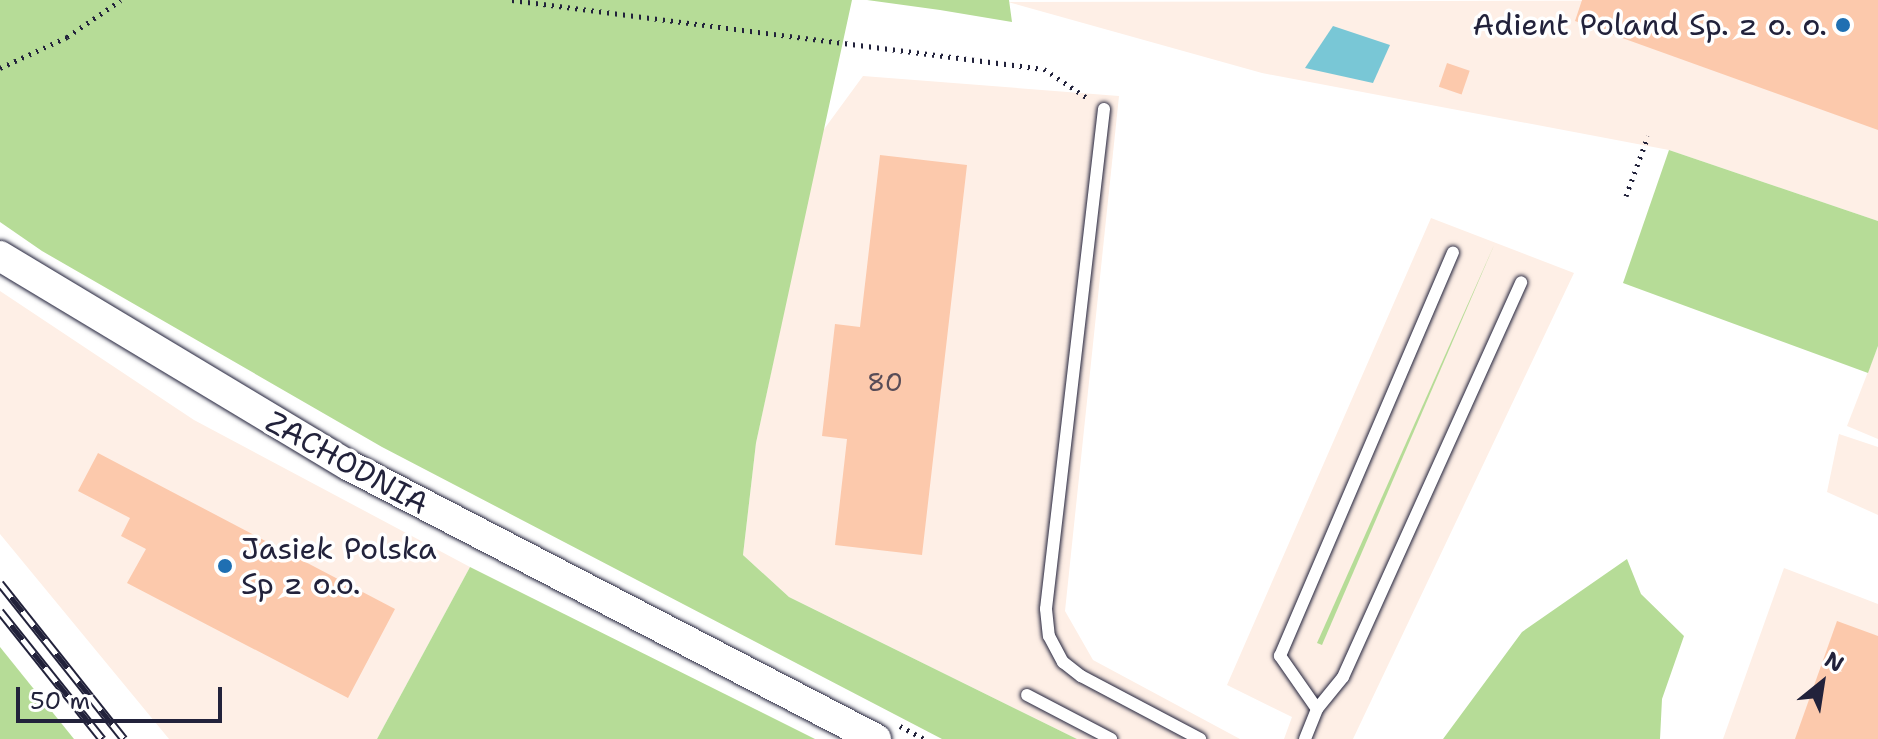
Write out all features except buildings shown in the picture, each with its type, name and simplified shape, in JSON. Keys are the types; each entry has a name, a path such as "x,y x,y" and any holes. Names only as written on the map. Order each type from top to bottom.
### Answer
{"street":[{"name":"ZACHODNIA","path":"0,256 348,465 876,739"}],"lane":[{"path":"1104,109 1046,609 1049,636 1063,662 1081,676 1200,739"},
{"path":"1317,709 1280,656 1453,253"},
{"path":"1305,739 1317,709 1343,677 1521,282"},
{"path":"1027,695 1111,739"}],"path":[{"path":"0,68 67,37 121,0"},
{"path":"512,0 1044,69 1104,109"},
{"path":"1626,196 1648,136"}],"shaded area":[{"path":"1878,0 1878,221 1669,150 1262,73 1008,2"},
{"path":"863,76 1119,96 1065,611 1093,660 1240,739 1077,739 789,597 743,555 756,443 822,132"},
{"path":"1431,218 1574,273 1353,739 1284,739 1292,717 1227,685"},
{"path":"0,291 194,420 470,567 377,739 169,739 0,534"},
{"path":"1878,346 1878,439 1847,426"},
{"path":"1839,434 1878,447 1878,515 1827,492"},
{"path":"1784,568 1878,604 1878,739 1723,739"}],"green space":[{"path":"0,0 852,0 756,443 743,555 789,597 1077,739 942,739 382,447 42,251 0,222"},
{"path":"867,0 1009,0 1012,22 940,10"},
{"path":"1669,150 1878,221 1878,346 1868,373 1623,283"},
{"path":"1495,243 1322,645 1317,643"},
{"path":"1627,559 1641,594 1684,636 1662,699 1660,739 1443,739 1522,632"},
{"path":"470,567 815,739 377,739"},
{"path":"0,647 74,739 0,739"}],"water":[{"path":"1333,26 1390,45 1373,83 1305,68"}],"railway":[{"path":"0,583 124,739"},
{"path":"0,611 102,739"}],"place":[{"name":"Adient Poland Sp. z o. o.","path":"1843,25"},
{"name":"Jasiek Polska Sp z o.o.","path":"225,566"}]}
